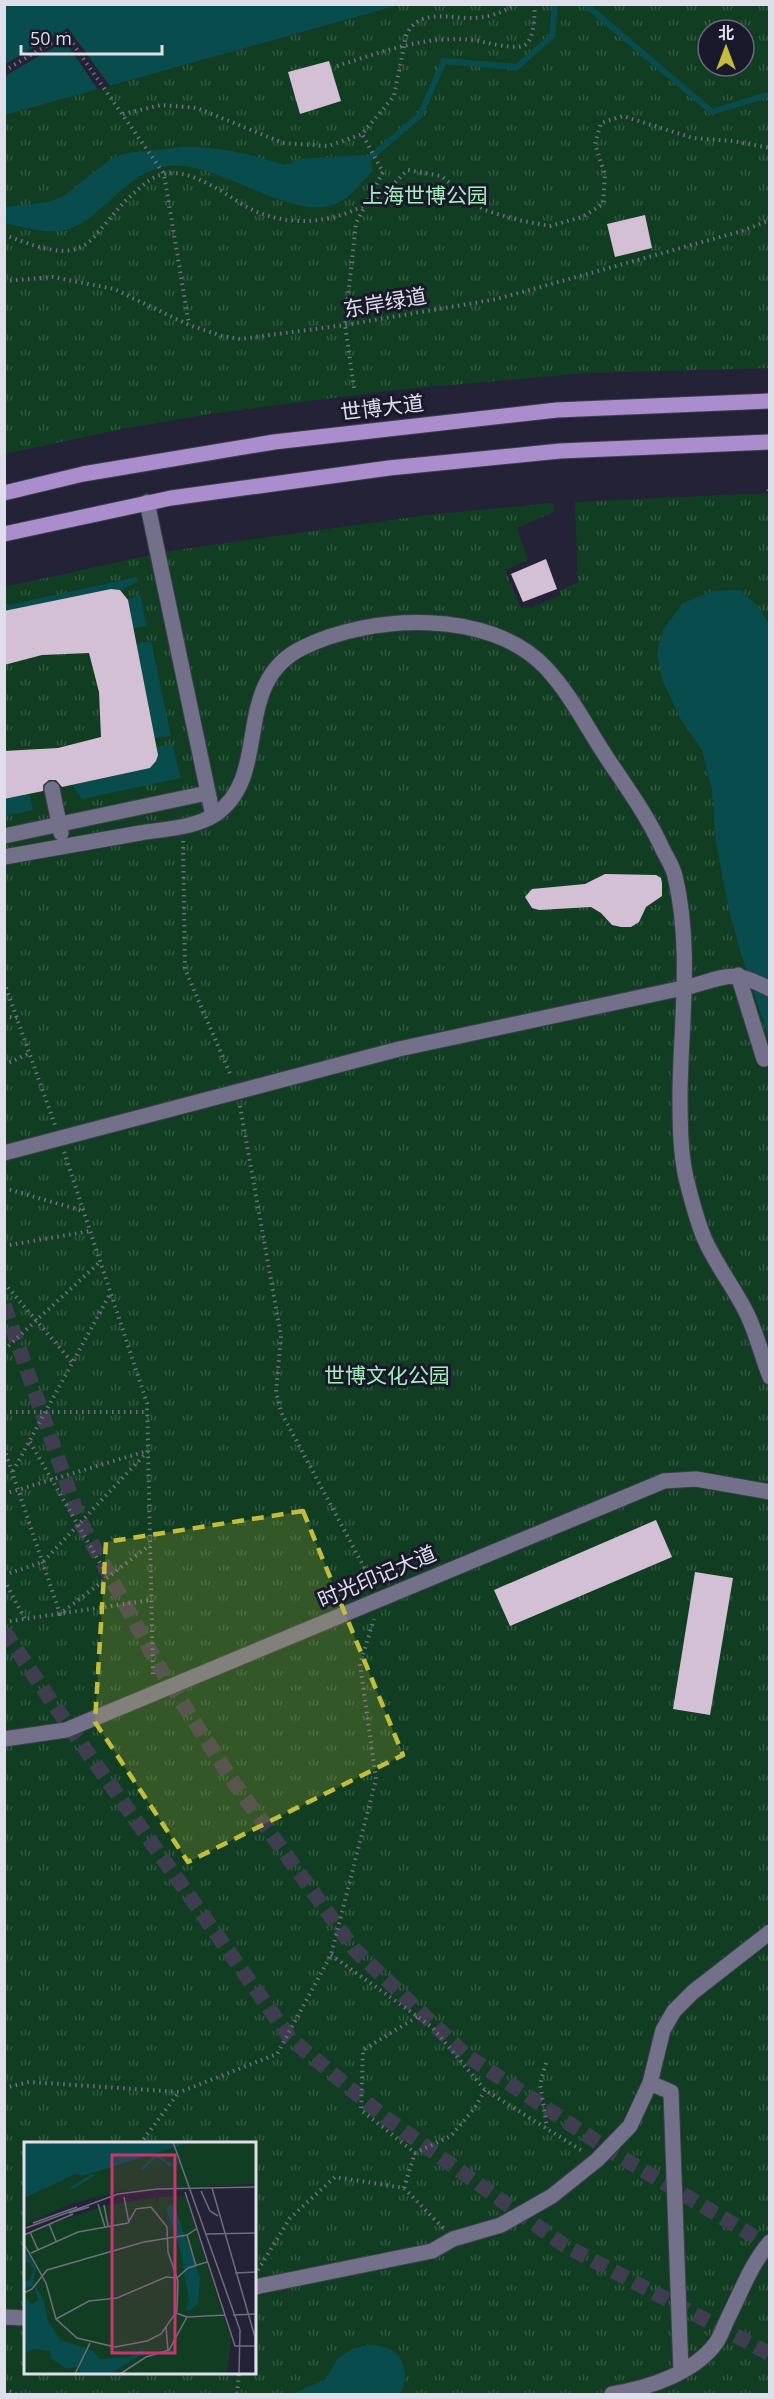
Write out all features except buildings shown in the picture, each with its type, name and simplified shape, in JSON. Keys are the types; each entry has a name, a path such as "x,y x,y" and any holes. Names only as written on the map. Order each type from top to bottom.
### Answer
{"main road":[{"name":"世博大道","path":"4,493 83,474 307,438 557,410 770,401"},
{"path":"4,534 147,502 319,477 560,451 770,442"}],"street":[{"path":"147,502 213,816"},
{"path":"4,857 183,825 213,816 229,803 239,789 263,687 275,667 300,648 369,627 404,622 445,624 481,631 515,644 533,656 573,700 607,758 651,824 675,874 685,950 680,1123 686,1176 705,1240 749,1317 770,1377"},
{"path":"52,789 63,846"},
{"path":"4,836 207,793"},
{"path":"738,975 764,1059"},
{"path":"4,1153 399,1049 738,975 750,978 770,989"},
{"name":"时光印记大道","path":"4,1739 66,1730 664,1481 696,1479 770,1492"},
{"path":"256,2287 432,2251 453,2240 501,2225 552,2196 597,2160 630,2126 650,2083 663,2030 674,2012 693,1992 770,1932"},
{"path":"650,2083 671,2092 681,2372"},
{"path":"612,2394 638,2390 681,2372 702,2358 717,2342 758,2255 770,2242"},
{"path":"4,2317 24,2318"}],"path":[{"path":"123,114 161,105 197,108 284,143 328,146 362,134 394,96 404,45 410,27 417,20 427,17 490,16 501,13 515,4"},
{"path":"337,66 404,45 450,39 520,47 527,44 531,38 535,4"},
{"path":"4,70 66,34 163,172 189,325"},
{"path":"4,235 51,249 66,251 79,248 90,242 106,220 147,181 163,172 196,178 258,213 289,222 325,220 365,205 384,194 408,170 441,176 483,210 550,226 582,217 603,204 605,175 595,144 601,123 623,116 693,138 733,141 770,148"},
{"path":"354,388 345,325 356,223 384,172 362,134"},
{"name":"东岸绿道","path":"4,281 53,277 114,290 189,325 222,336 240,339 345,325 498,299 742,231 770,220"},
{"path":"4,2088 29,2082 180,2092 277,2054 331,1954 376,1779 360,1664 380,1598 281,1412 276,1392 281,1336 238,1091 185,969 183,825"},
{"path":"4,982 60,1138 147,1403 154,1694"},
{"path":"4,1016 17,1018"},
{"path":"4,1065 30,1053"},
{"path":"4,1188 83,1211"},
{"path":"4,1246 90,1230"},
{"path":"4,1350 100,1262"},
{"path":"4,1283 73,1362"},
{"path":"12,1472 111,1293"},
{"path":"4,1412 147,1412"},
{"path":"29,1441 108,1577"},
{"path":"4,1448 60,1614"},
{"path":"4,1494 148,1450"},
{"path":"4,1575 43,1562 148,1450"},
{"path":"60,1614 150,1545"},
{"path":"4,1580 25,1619"},
{"path":"4,1622 152,1600"},
{"path":"331,1954 432,2027 485,2090 597,2160"},
{"path":"416,2152 361,2110 363,2050 417,2017"},
{"path":"546,2063 540,2084 547,2129"},
{"path":"404,2188 416,2152 451,2136 474,2109 485,2090"},
{"path":"142,2142 180,2092"},
{"path":"256,2274 290,2218 335,2177 404,2188 453,2240"},
{"path":"237,2394 239,2375"},
{"path":"4,2389 16,2394"}],"highlighted area":[{"path":"303,1511 403,1755 188,1862 95,1722 106,1542"}],"green space":[{"name":"上海世博公园","path":"399,5 769,5 769,368 586,373 395,390 209,414 122,429 5,454 5,115"},
{"name":"世博文化公园","path":"769,493 769,2394 5,2394 4,587 169,551 427,515 553,503 554,512 517,528 528,560 505,570 521,608 528,606 530,608 561,595 559,591 578,582 575,502"}],"shaded area":[{"path":"5,5 399,5 5,115"},
{"path":"183,147 234,152 284,165 297,159 365,155 370,160 373,171 340,202 321,207 301,206 210,172 167,166 136,179 99,211 73,227 59,231 45,231 5,223 5,207 49,202 65,195 112,158 127,153"},
{"path":"137,577 138,582 120,590 111,589 5,611 4,606"},
{"path":"740,590 758,606 769,624 769,1039 738,944 728,905 716,842 712,791 702,750 681,720 662,679 657,653 663,630 683,603 713,591"},
{"path":"140,594 147,626 133,628 128,600"},
{"path":"151,641 171,736 154,738 136,644"},
{"path":"172,744 181,778 82,799 72,785 150,768 157,759 156,747"},
{"path":"29,794 33,810 5,816 5,799"},
{"path":"372,2345 393,2351 402,2362 405,2375 400,2394 292,2394 326,2379 338,2358 354,2348"}],"pier":[{"path":"68,28 110,86 98,90 65,41 5,76 5,64"}],"waterway":[{"path":"364,163 420,115 444,61 517,67 552,36 555,4"},
{"path":"585,4 712,112 770,94"}],"tunnel":[{"path":"4,1305 80,1521 158,1665 230,1777 354,1949 466,2055 614,2153 770,2246"},
{"path":"4,1631 290,2038 383,2116 564,2245 770,2354"}]}
